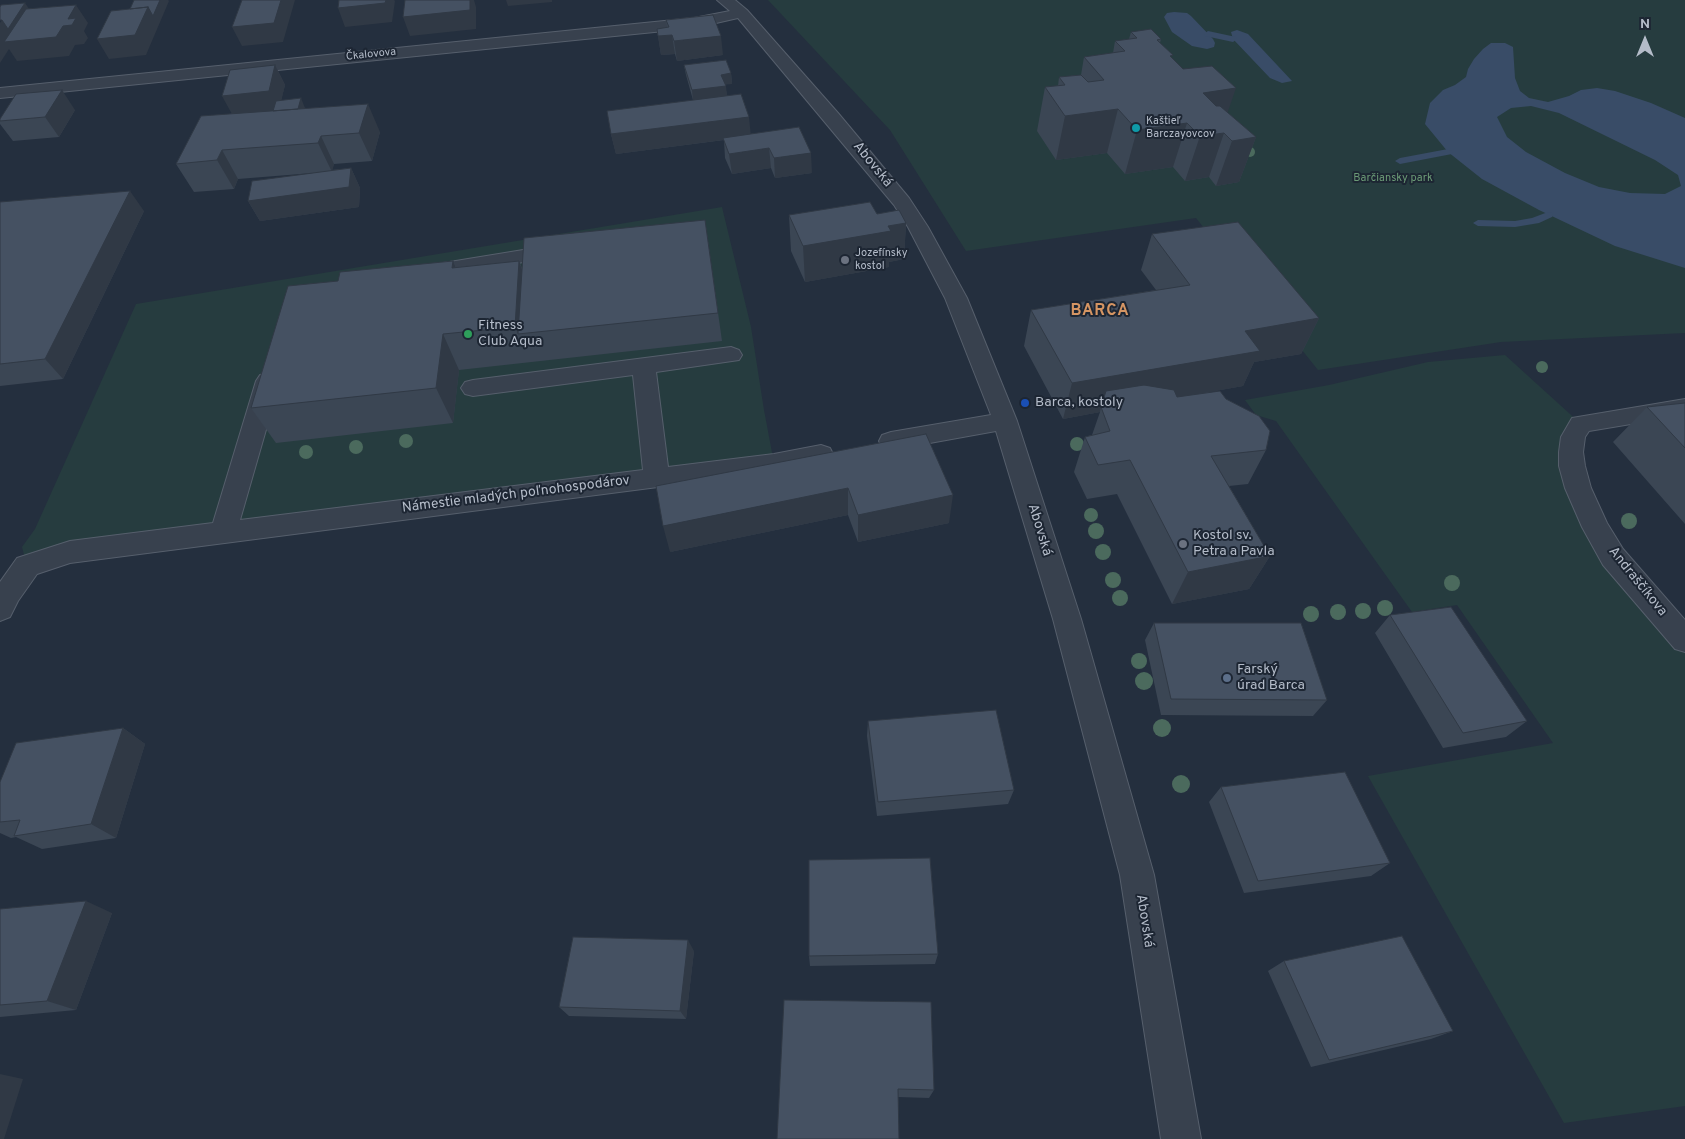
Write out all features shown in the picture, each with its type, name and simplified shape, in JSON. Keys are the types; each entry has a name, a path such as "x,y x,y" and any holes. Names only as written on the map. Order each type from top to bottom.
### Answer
{"street":[{"name":"Čkalovova","path":"0,93 694,23 733,7"},
{"name":"Abovská","path":"733,7 826,110 902,202 922,234 956,298 1005,421 1076,651 1137,875 1181,1139"},
{"path":"409,276 576,247"},
{"path":"473,388 731,356"},
{"path":"223,533 275,358"},
{"path":"644,366 656,477"},
{"name":"Andraščíkova","path":"1685,407 1581,424 1573,437 1571,452 1572,466 1578,488 1596,528 1614,557 1685,640"},
{"path":"868,445 1005,421"},
{"name":"Námestie mladých poľnohospodárov","path":"0,609 6,595 27,566 70,552 774,463 840,450"}],"green space":[{"name":"Barčiansky park","path":"768,0 1685,0 1685,333 1501,342 1318,370 1196,218 966,251 890,130"},
{"path":"722,207 751,327 774,463 27,566 22,547 35,529 136,304"},
{"path":"1505,355 1581,424 1578,488 1685,640 1685,1106 1564,1123 1368,776 1553,743 1457,605 1412,612 1276,421 1256,415 1245,400 1329,385 1428,362"}],"water":[{"path":"1167,13 1187,13 1191,16 1213,39 1214,47 1207,49 1192,46 1172,32 1164,17"},
{"path":"1237,30 1248,34 1292,81 1282,83 1270,78 1233,39 1231,32"},
{"path":"1491,43 1505,43 1513,47 1515,78 1520,91 1529,98 1548,102 1569,96 1581,90 1597,88 1615,91 1651,103 1685,118 1685,268 1615,246 1539,210 1482,179 1448,152 1425,124 1430,103 1443,90 1455,85 1466,77 1474,59","holes":["1531,106 1559,113 1655,160 1678,175 1681,186 1665,194 1630,193 1599,187 1565,173 1526,152 1507,137 1497,117 1511,108"]}],"building":[{"path":"134,0 160,0 153,16 148,7 130,9"},
{"path":"242,0 281,0 274,23 232,27"},
{"path":"339,0 386,0 385,3 338,8"},
{"path":"405,0 470,0 470,10 403,17"},
{"path":"25,3 8,29 0,20 1,5"},
{"path":"76,5 68,19 76,18 72,25 63,26 56,37 4,42 26,9"},
{"path":"148,7 135,35 97,39 111,11"},
{"path":"713,15 721,36 674,41 672,35 658,36 657,29 669,27 666,20"},
{"path":"1151,29 1161,39 1157,40 1173,55 1170,56 1183,69 1212,66 1236,88 1203,93 1216,106 1220,106 1256,137 1232,141 1224,133 1200,136 1187,123 1137,130 1118,109 1065,116 1045,87 1065,85 1059,77 1081,75 1088,82 1104,80 1084,57 1125,51 1115,41 1137,38 1131,32"},
{"path":"726,60 731,73 721,75 726,86 692,90 684,65"},
{"path":"275,65 269,91 222,96 230,70"},
{"path":"62,90 45,117 0,121 16,94"},
{"path":"741,94 749,117 611,134 607,111"},
{"path":"301,98 298,109 273,111 276,101"},
{"path":"368,104 359,133 321,136 318,143 222,150 217,160 176,164 201,116"},
{"path":"799,127 811,153 774,158 769,148 729,154 723,138"},
{"path":"351,168 349,187 248,201 252,181"},
{"path":"130,191 45,359 0,364 0,202"},
{"path":"870,202 877,214 899,210 906,223 888,226 891,231 803,246 789,215"},
{"path":"705,220 718,313 518,334 524,238"},
{"path":"1238,222 1319,318 1245,331 1260,351 1072,383 1031,310 1190,285 1152,234"},
{"path":"453,261 452,268 519,261 515,327 443,334 436,388 251,408 288,286 338,281 340,272"},
{"path":"1144,385 1174,390 1177,397 1220,391 1226,399 1259,416 1270,431 1266,450 1211,456 1270,556 1188,572 1130,460 1098,465 1085,437 1110,431 1101,407 1106,391"},
{"path":"1685,403 1685,448 1647,407"},
{"path":"926,434 953,495 858,515 848,488 663,526 656,486"},
{"path":"1451,607 1527,721 1463,733 1390,615"},
{"name":"Farský úrad Barca","path":"1154,623 1301,623 1327,700 1171,699"},
{"path":"996,710 1014,790 878,802 868,721"},
{"path":"123,728 91,824 14,836 20,820 0,822 0,782 16,743"},
{"path":"1345,772 1390,863 1258,881 1221,787"},
{"path":"930,858 938,954 809,956 809,860"},
{"path":"86,901 47,1001 0,1005 0,909"},
{"path":"1402,936 1453,1031 1329,1060 1284,961"},
{"path":"573,937 688,940 680,1011 559,1007"},
{"path":"784,1000 931,1002 934,1090 898,1089 899,1139 777,1139"}],"waterway":[{"path":"1208,34 1233,39"},
{"path":"1400,161 1448,152"},
{"path":"1478,223 1515,224 1535,221 1548,215"}],"place":[{"name":"Kaštieľ Barczayovcov","path":"1136,128"},
{"name":"Jozefínsky kostol","path":"845,260"},
{"name":"Fitness Club Aqua","path":"468,334"},
{"name":"Barca, kostoly","path":"1025,403"},
{"name":"Kostol sv. Petra a Pavla","path":"1183,544"},
{"name":"Farský úrad Barca","path":"1227,678"}],"district":[{"name":"BARCA","path":"1100,312"}]}
